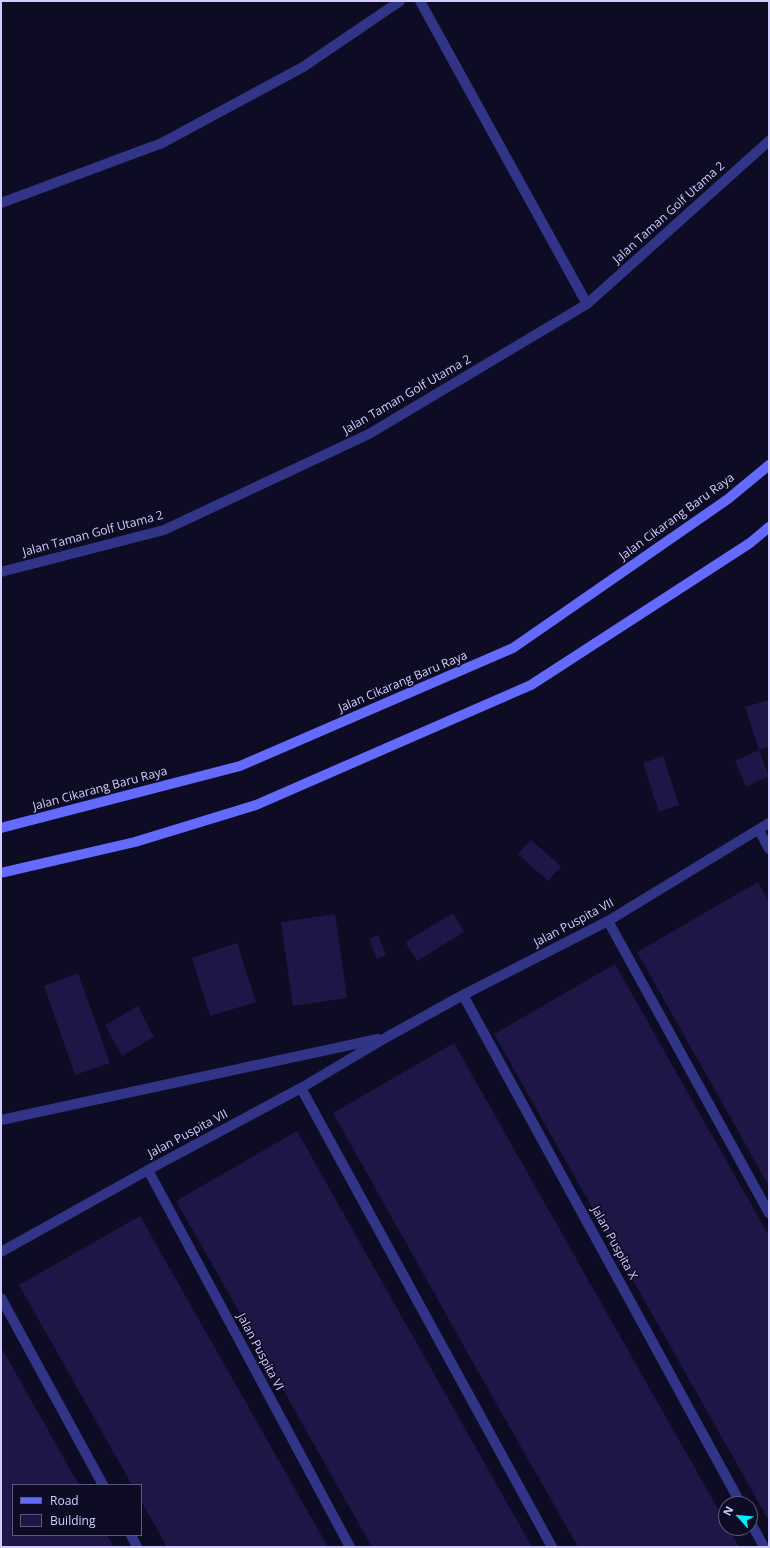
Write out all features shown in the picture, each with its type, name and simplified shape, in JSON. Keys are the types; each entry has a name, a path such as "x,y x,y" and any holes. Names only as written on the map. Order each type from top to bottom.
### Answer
{"main road":[{"name":"Jalan Cikarang Baru Raya","path":"1,828 240,766 513,648 728,499 769,465"},
{"path":"1,873 135,842 256,804 531,685 750,543 769,527"}],"street":[{"path":"1,203 162,142 303,67 400,1"},
{"path":"420,1 587,304"},
{"name":"Jalan Taman Golf Utama 2","path":"1,572 164,530 369,434 587,304 769,141"},
{"name":"Jalan Puspita VII","path":"1,1252 148,1170 301,1088 463,994 608,921 769,823"},
{"path":"759,830 769,849"},
{"path":"608,921 769,1213"},
{"name":"Jalan Puspita X","path":"463,994 737,1496"},
{"name":"Jalan Puspita VII","path":"1,1120 387,1037"},
{"path":"301,1088 552,1547"},
{"name":"Jalan Puspita VI","path":"148,1170 350,1547"},
{"path":"1,1298 102,1484"},
{"path":"132,1536 137,1547"},
{"path":"758,1536 764,1547"}],"building":[{"path":"769,700 769,747 759,750 745,707"},
{"path":"759,750 769,776 746,787 735,761"},
{"path":"663,756 679,805 659,812 643,763"},
{"path":"531,840 561,866 548,881 518,854"},
{"path":"758,882 769,902 769,1186 637,952"},
{"path":"453,913 464,932 417,961 405,942"},
{"path":"335,914 347,998 293,1006 281,922"},
{"path":"378,935 386,955 377,959 369,939"},
{"path":"237,943 256,1002 210,1016 192,958"},
{"path":"615,964 769,1236 769,1521 758,1502 758,1496 755,1496 494,1034"},
{"path":"78,973 110,1063 75,1075 44,986"},
{"path":"138,1006 154,1037 122,1056 105,1025"},
{"path":"454,1043 718,1509 718,1536 733,1536 739,1547 578,1547 333,1113"},
{"path":"297,1131 532,1547 372,1547 176,1201"},
{"path":"140,1216 328,1547 167,1547 142,1503 142,1484 131,1484 19,1285"},
{"path":"1,1347 78,1484 12,1484 12,1536 108,1536 114,1547 1,1547"}]}
